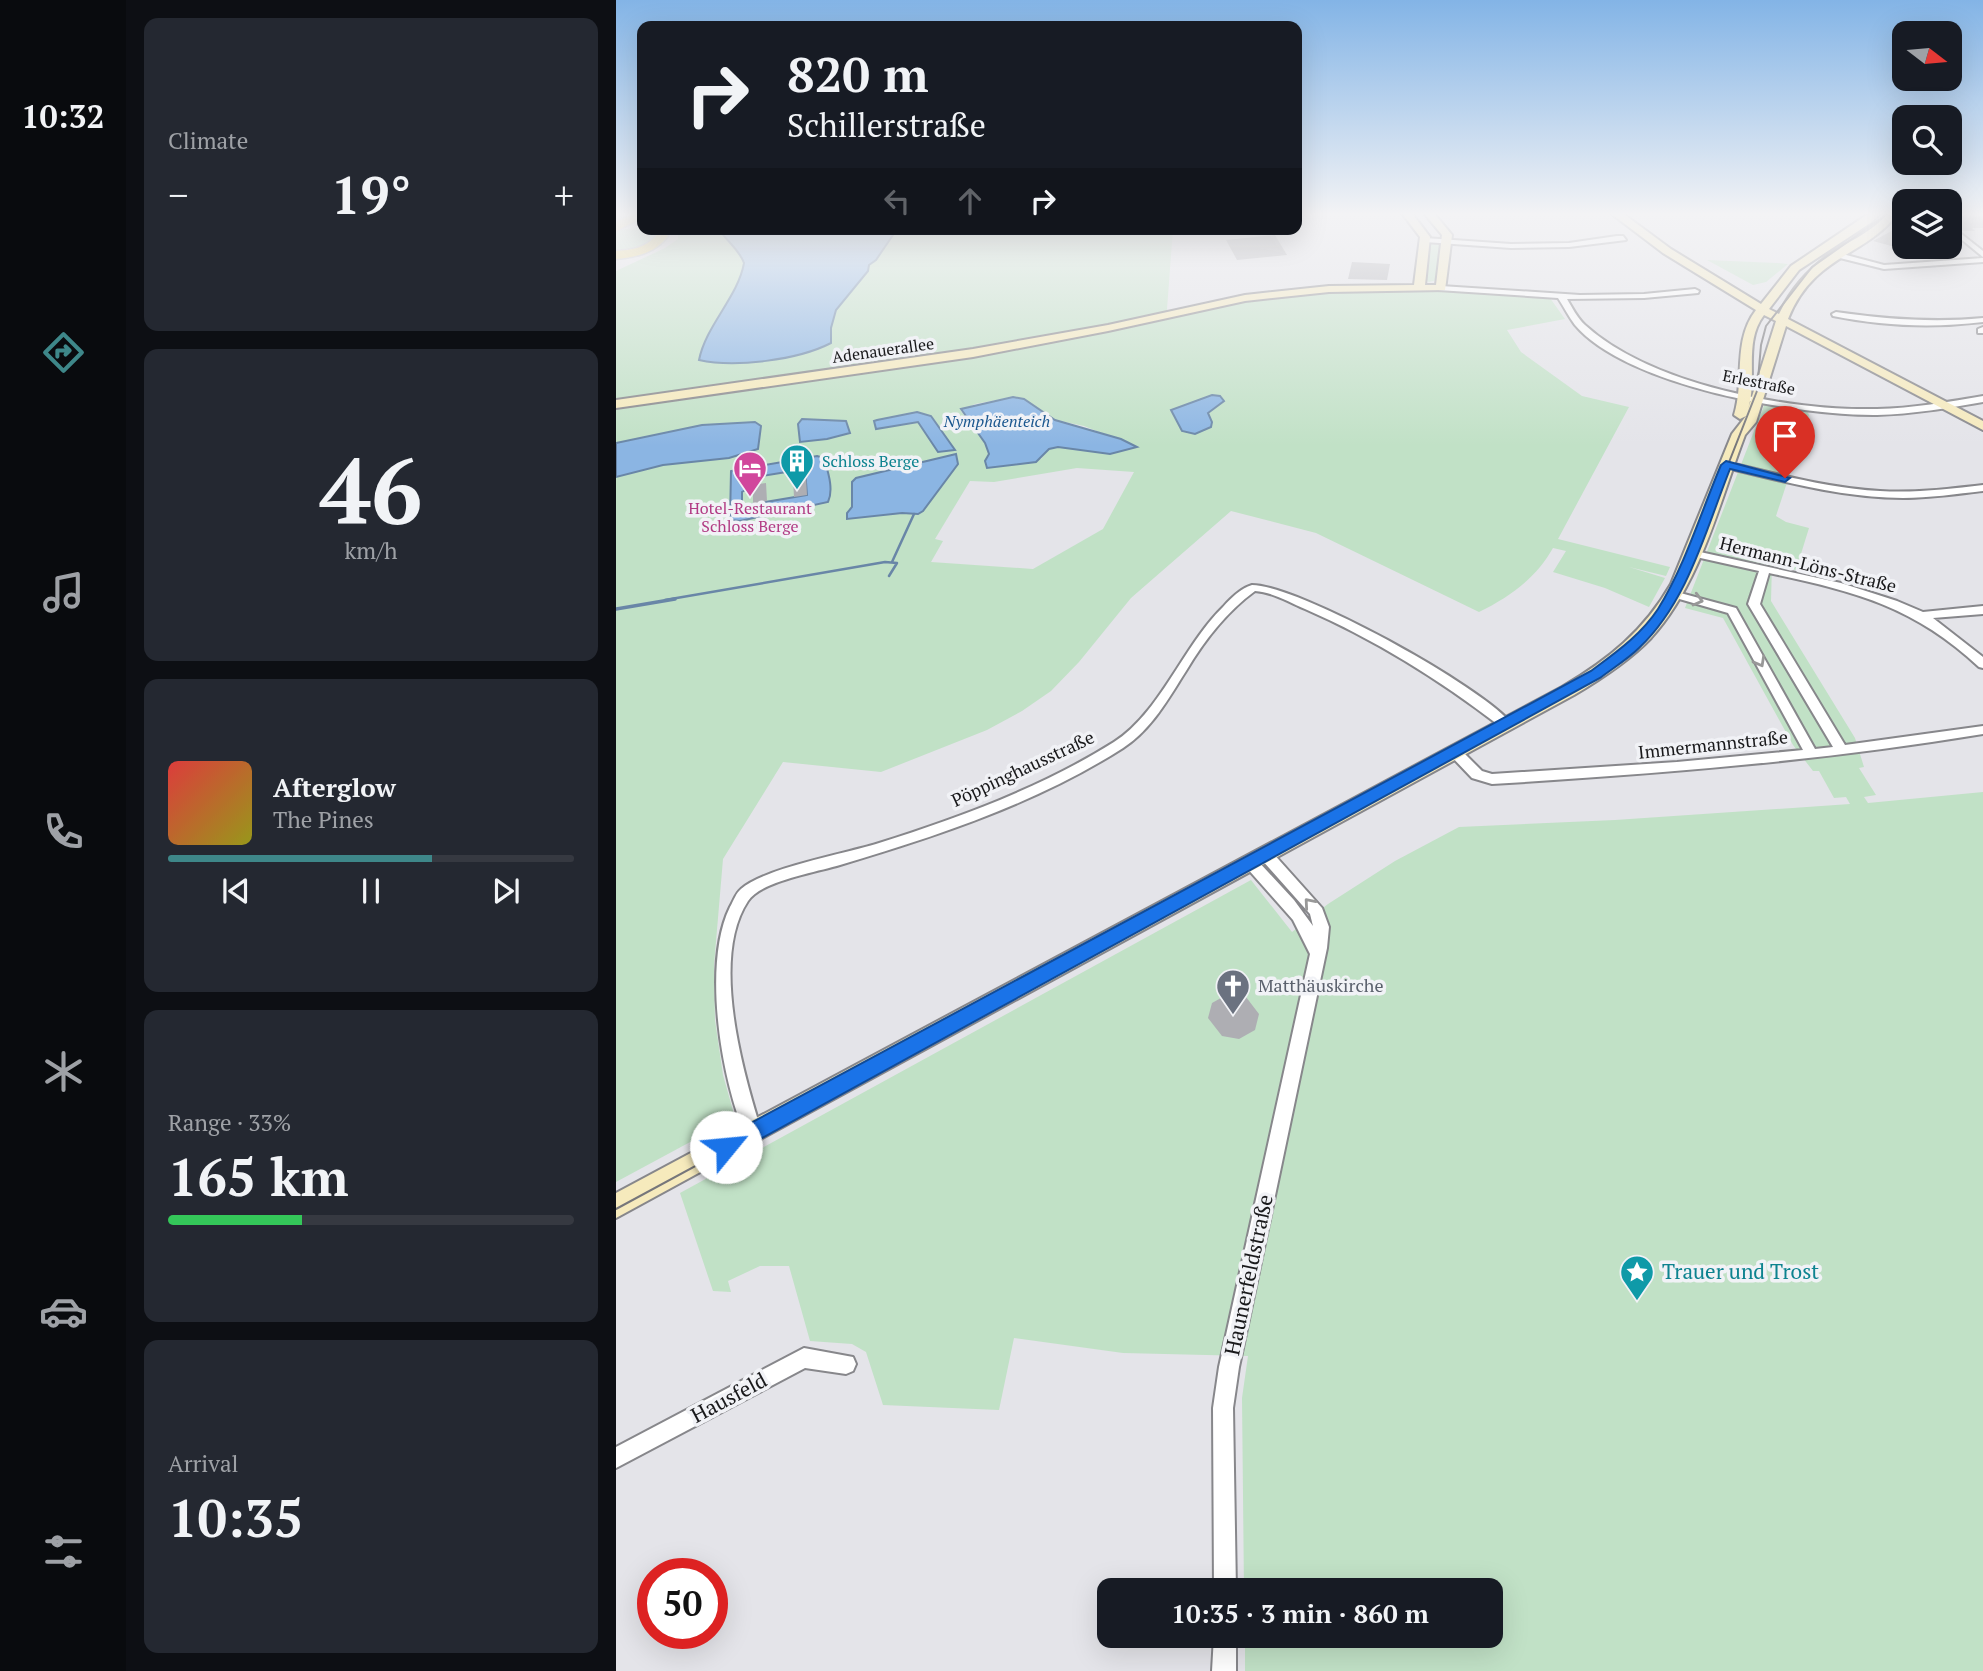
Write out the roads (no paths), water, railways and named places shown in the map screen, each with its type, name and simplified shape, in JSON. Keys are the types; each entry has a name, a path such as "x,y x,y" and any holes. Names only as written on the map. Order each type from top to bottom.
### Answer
{"main road":[{"name":"Adenauerallee","path":"616,404 973,353 1096,331 1245,298 1317,290"},
{"path":"1734,290 1765,308"},
{"path":"1741,290 1781,319 1983,426"},
{"path":"616,1206 1455,752 1577,685 1617,659 1654,624 1673,594 1739,434 1750,422 1752,397 1749,333 1777,290"},
{"path":"1752,397 1781,319 1800,290"}],"street":[{"name":"Adenauerallee","path":"1471,290 1618,297 1695,291"},
{"name":"Erlestraße","path":"1561,296 1566,308 1591,338 1623,357 1678,380 1818,409 1860,412 1901,411 1983,399"},
{"path":"1836,314 1912,323 1983,320"},
{"path":"1968,322 1982,331"},
{"path":"1726,465 1857,492 1921,495 1983,488"},
{"name":"Hermann-Löns-Straße","path":"1691,553 1863,594 1897,605 1944,631 1983,664"},
{"path":"1765,570 1754,604 1841,750"},
{"name":"Pöppinghausstraße","path":"753,1133 734,1068 725,1019 728,930 744,894 772,879 884,847 944,826 1040,785 1122,743 1139,730 1157,709 1185,663 1208,633 1242,594 1252,587 1268,590 1362,631 1442,679 1506,724"},
{"path":"1673,594 1732,611 1811,753"},
{"path":"1921,616 1983,610"},
{"name":"Immermannstraße","path":"1455,752 1477,775 1492,779 1674,768 1909,742 1983,730"},
{"name":"Haunerfeldstraße","path":"1225,1578 1223,1408 1229,1367 1314,964 1314,940 1259,859"},
{"name":"Hausfeld","path":"616,1458 804,1357 846,1364"},
{"path":"1224,1671 1225,1648"}],"water":[{"path":"734,290 852,290 836,310 831,328 831,343 802,354 748,363 699,360 708,335"},
{"path":"1212,395 1220,396 1224,401 1208,413 1211,427 1195,434 1182,431 1171,410"},
{"name":"Nymphäenteich","path":"1013,397 1024,399 1055,420 1121,439 1137,447 1110,454 1058,447 1049,449 1036,462 987,468 985,461 989,454 985,443 961,409"},
{"path":"917,412 931,416 955,450 938,452 918,422 876,429 874,421"},
{"path":"802,419 846,421 850,433 800,442 798,424"},
{"path":"755,422 761,426 758,449 729,458 663,465 616,477 616,443 702,425"},
{"path":"956,454 958,464 918,514 902,513 847,519 847,513 852,507 852,482 856,478"},
{"path":"817,456 824,458 830,480 830,497 828,502 740,521 730,520 731,471","holes":["805,469 807,495 742,506 742,492 747,489 748,475 756,477"]}],"waterway":[{"path":"892,562 914,514"},
{"path":"665,600 885,562 897,563 889,576"},
{"path":"616,609 675,599"}],"tram line":[{"path":"616,1209 1555,700 1627,653 1656,624 1680,587 1757,391 1761,345 1766,326 1794,290"}],"place":[{"name":"Schloss Berge","path":"797,491"},
{"name":"Hotel-Restaurant Schloss Berge","path":"750,498"},
{"name":"Matthäuskirche","path":"1233,1016"},
{"name":"Trauer und Trost","path":"1637,1302"}]}
